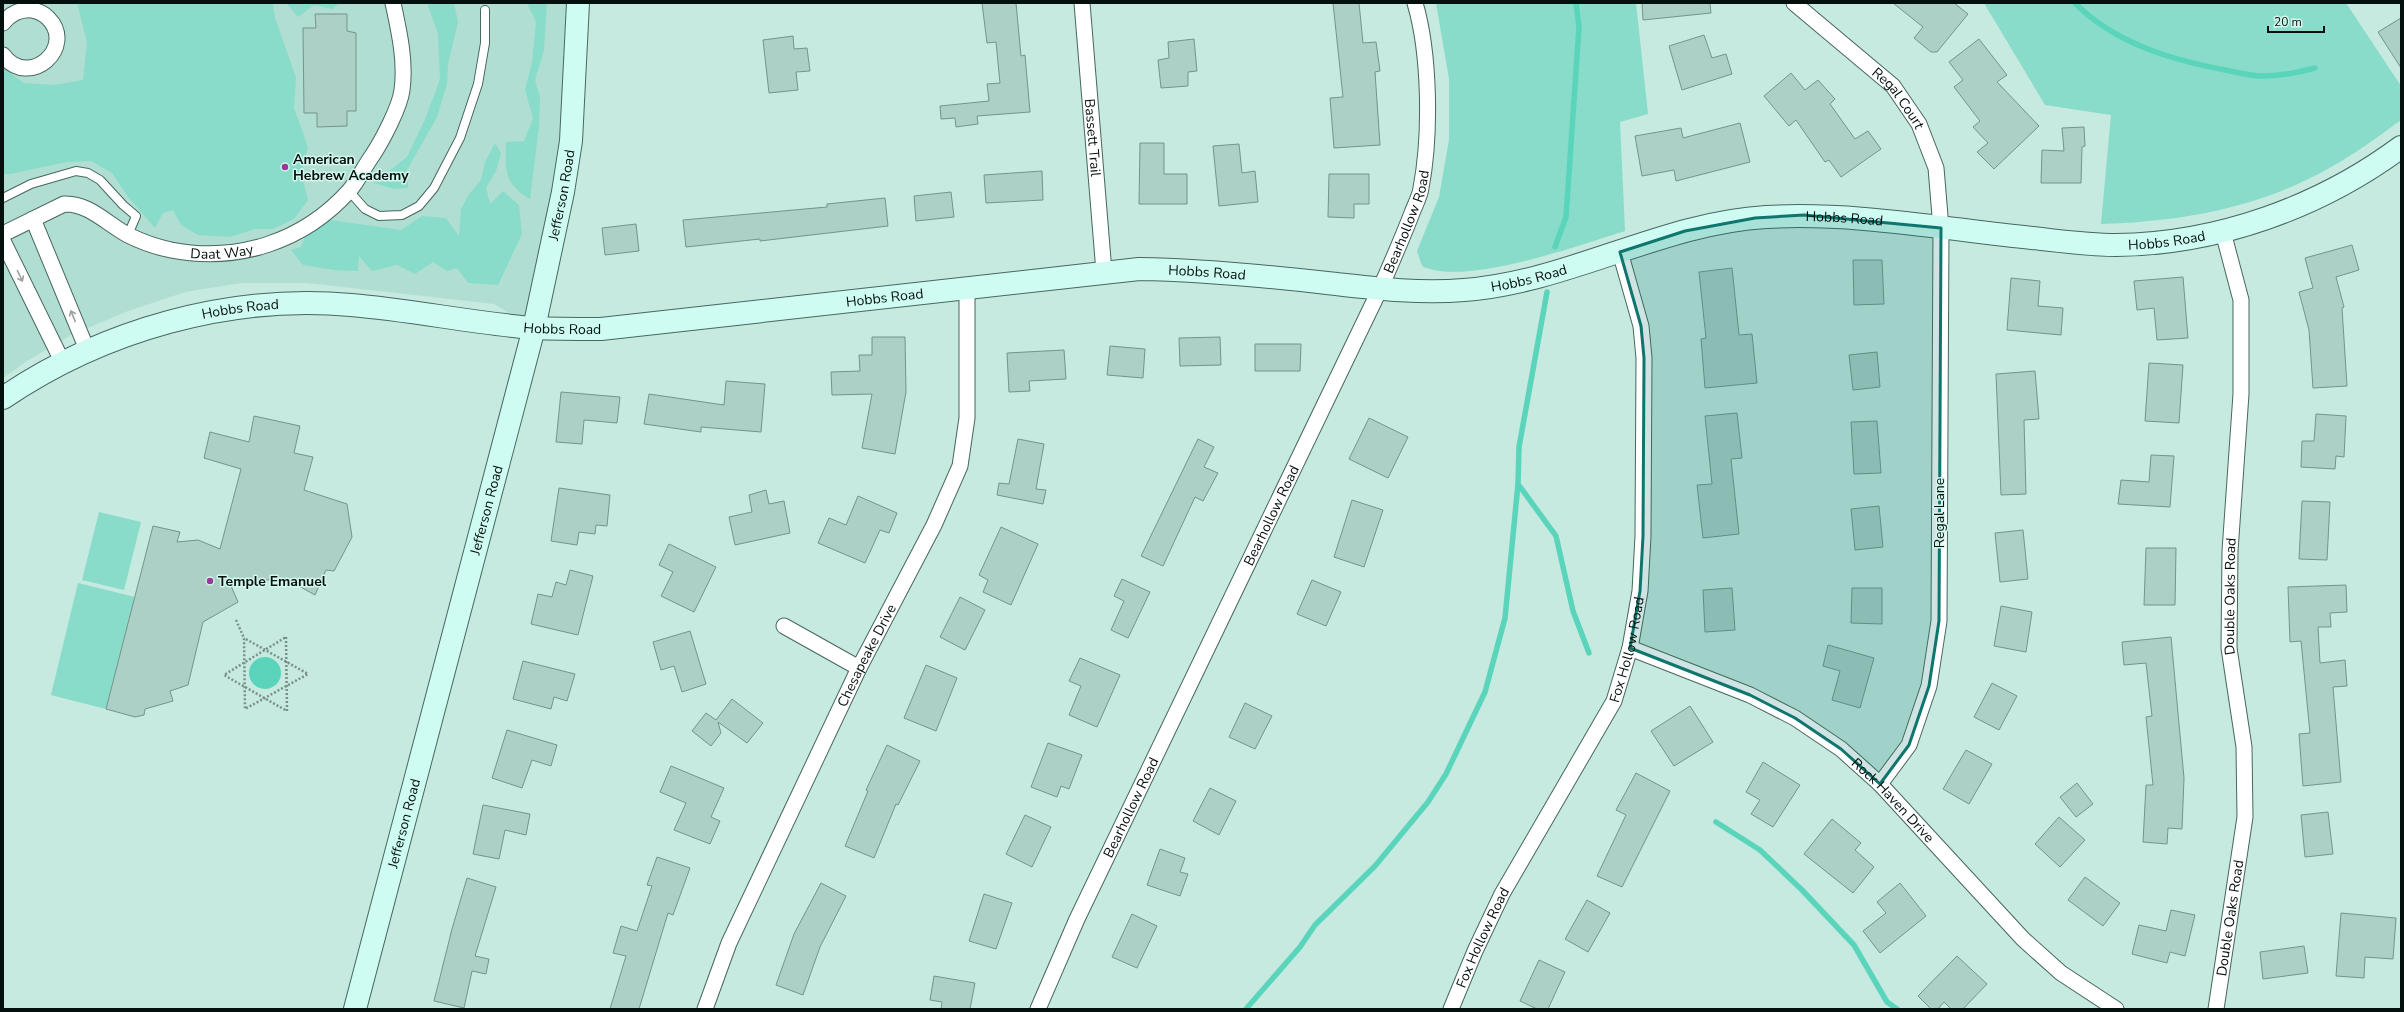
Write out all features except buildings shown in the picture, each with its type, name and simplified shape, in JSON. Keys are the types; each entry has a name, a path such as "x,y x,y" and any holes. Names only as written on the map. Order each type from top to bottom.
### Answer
{"street":[{"name":"Daat Way","path":"33,219 64,204 75,203 85,207 128,235 147,244 192,253 240,252 259,248 294,234 317,220 349,191 383,139 402,91 402,47 393,3"},
{"name":"Jefferson Road","path":"355,1009 534,328 563,192 571,141 578,3"},
{"name":"Bassett Trail","path":"1082,3 1104,272"},
{"name":"Bearhollow Road","path":"1038,1009 1077,919 1402,241 1421,189 1427,134 1426,93 1421,24 1415,3"},
{"name":"Regal Court","path":"1794,3 1893,86 1919,124 1936,168 1941,228"},
{"path":"3,23 16,12 36,7 44,14 56,30 55,49 50,58 34,68 15,66 3,55"},
{"name":"Hobbs Road","path":"3,398 63,363 129,334 168,322 243,307 299,304 350,305 534,328 602,329 650,325 1139,269 1204,270 1380,289 1436,292 1492,287 1539,278 1685,231 1754,218 1804,215 1864,219 2116,245 2147,244 2223,232 2272,216 2313,199 2352,180 2401,147"},
{"path":"3,234 33,219 88,352"},
{"name":"Regal Lane","path":"1880,784 1909,745 1929,686 1939,621 1941,228"},
{"name":"Double Oaks Road","path":"2216,1009 2245,817 2244,747 2229,648 2230,551 2241,394 2241,300 2223,232"},
{"path":"3,241 63,363"},
{"name":"Fox Hollow Road","path":"1451,1009 1474,951 1502,894 1614,701 1630,648 1640,591 1643,536 1644,358 1641,326 1620,252"},
{"name":"Chesapeake Drive","path":"705,1009 729,944 859,668 934,525 960,466 967,418 967,289"},
{"path":"784,626 859,668"},
{"name":"Rock Haven Drive","path":"1630,648 1750,694 1795,718 1841,749 1880,784 2023,940 2060,973 2116,1009"}],"lane":[{"path":"349,191 365,209 379,216 402,214 419,206 434,188 460,138 478,84 484,43 485,10"},
{"path":"3,198 31,184 76,171 88,173 100,180 123,205 136,216 128,235"}],"path":[{"path":"236,620 244,638 245,709 308,674 244,638"},
{"path":"286,637 287,662 287,711 224,674 286,637"}],"highlighted area":[{"path":"1804,215 1941,228 1939,621 1929,686 1909,745 1880,784 1841,749 1795,718 1750,695 1630,648 1640,591 1643,536 1644,358 1641,326 1620,252 1685,231 1755,218"}],"shaded area":[{"name":"American Hebrew Academy","path":"3,3 578,3 534,328 494,304 307,283 241,283 185,292 128,311 71,335 27,361 3,378"},
{"path":"77,3 273,3 275,18 296,77 294,108 308,147 301,173 308,200 294,219 273,229 255,229 230,237 198,235 181,225 173,210 163,213 155,228 128,197 112,173 91,161 67,162 10,174 3,174 3,68 24,83 54,85 83,80 87,42"},
{"path":"286,3 341,3 332,9 314,5 298,17"},
{"path":"427,3 454,3 458,22 448,64 447,84 437,117 407,170 408,188 394,189 374,183 407,157 426,117 440,79 438,34"},
{"path":"527,3 547,3 544,50 535,80 540,97 539,127 530,199 515,188 506,168 506,142 524,141 533,118 525,90 532,62 536,22"},
{"path":"1436,3 1636,3 1648,114 1620,122 1625,231 1552,254 1492,268 1465,271 1441,271 1422,266 1417,251 1439,197 1449,140 1449,79"},
{"path":"1984,3 2346,3 2401,86 2401,120 2330,168 2304,181 2256,200 2205,213 2153,221 2101,224 2111,115 2045,105"},
{"path":"495,143 501,153 496,171 486,188 490,204 503,191 519,205 522,234 498,285 468,283 457,268 447,271 433,262 415,274 397,265 372,271 359,256 358,271 334,270 303,265 291,250 301,247 308,229 331,220 401,230 422,216 446,218 459,236 461,209 469,194 481,180 485,162"},
{"path":"99,512 141,522 124,590 82,580"},
{"path":"78,583 135,597 106,709 51,695"},
{"path":"262,657 268,657 277,661 281,673 277,685 268,689 262,689 253,685 249,676 249,670 253,661"}],"waterway":[{"path":"1555,247 1566,217 1579,27 1576,3"},
{"path":"2075,3 2090,17 2107,29 2145,48 2185,61 2257,76 2282,75 2315,68"},
{"path":"1246,1009 1300,947 1315,925 1375,866 1428,802 1446,774 1485,692 1505,618 1518,484 1519,447 1547,292"},
{"path":"1518,484 1556,536 1573,611 1589,653"},
{"path":"1716,822 1760,850 1802,890 1854,945 1887,1002 1897,1009"}],"place":[{"name":"American Hebrew Academy","path":"285,167"},
{"name":"Temple Emanuel","path":"210,581"}]}
